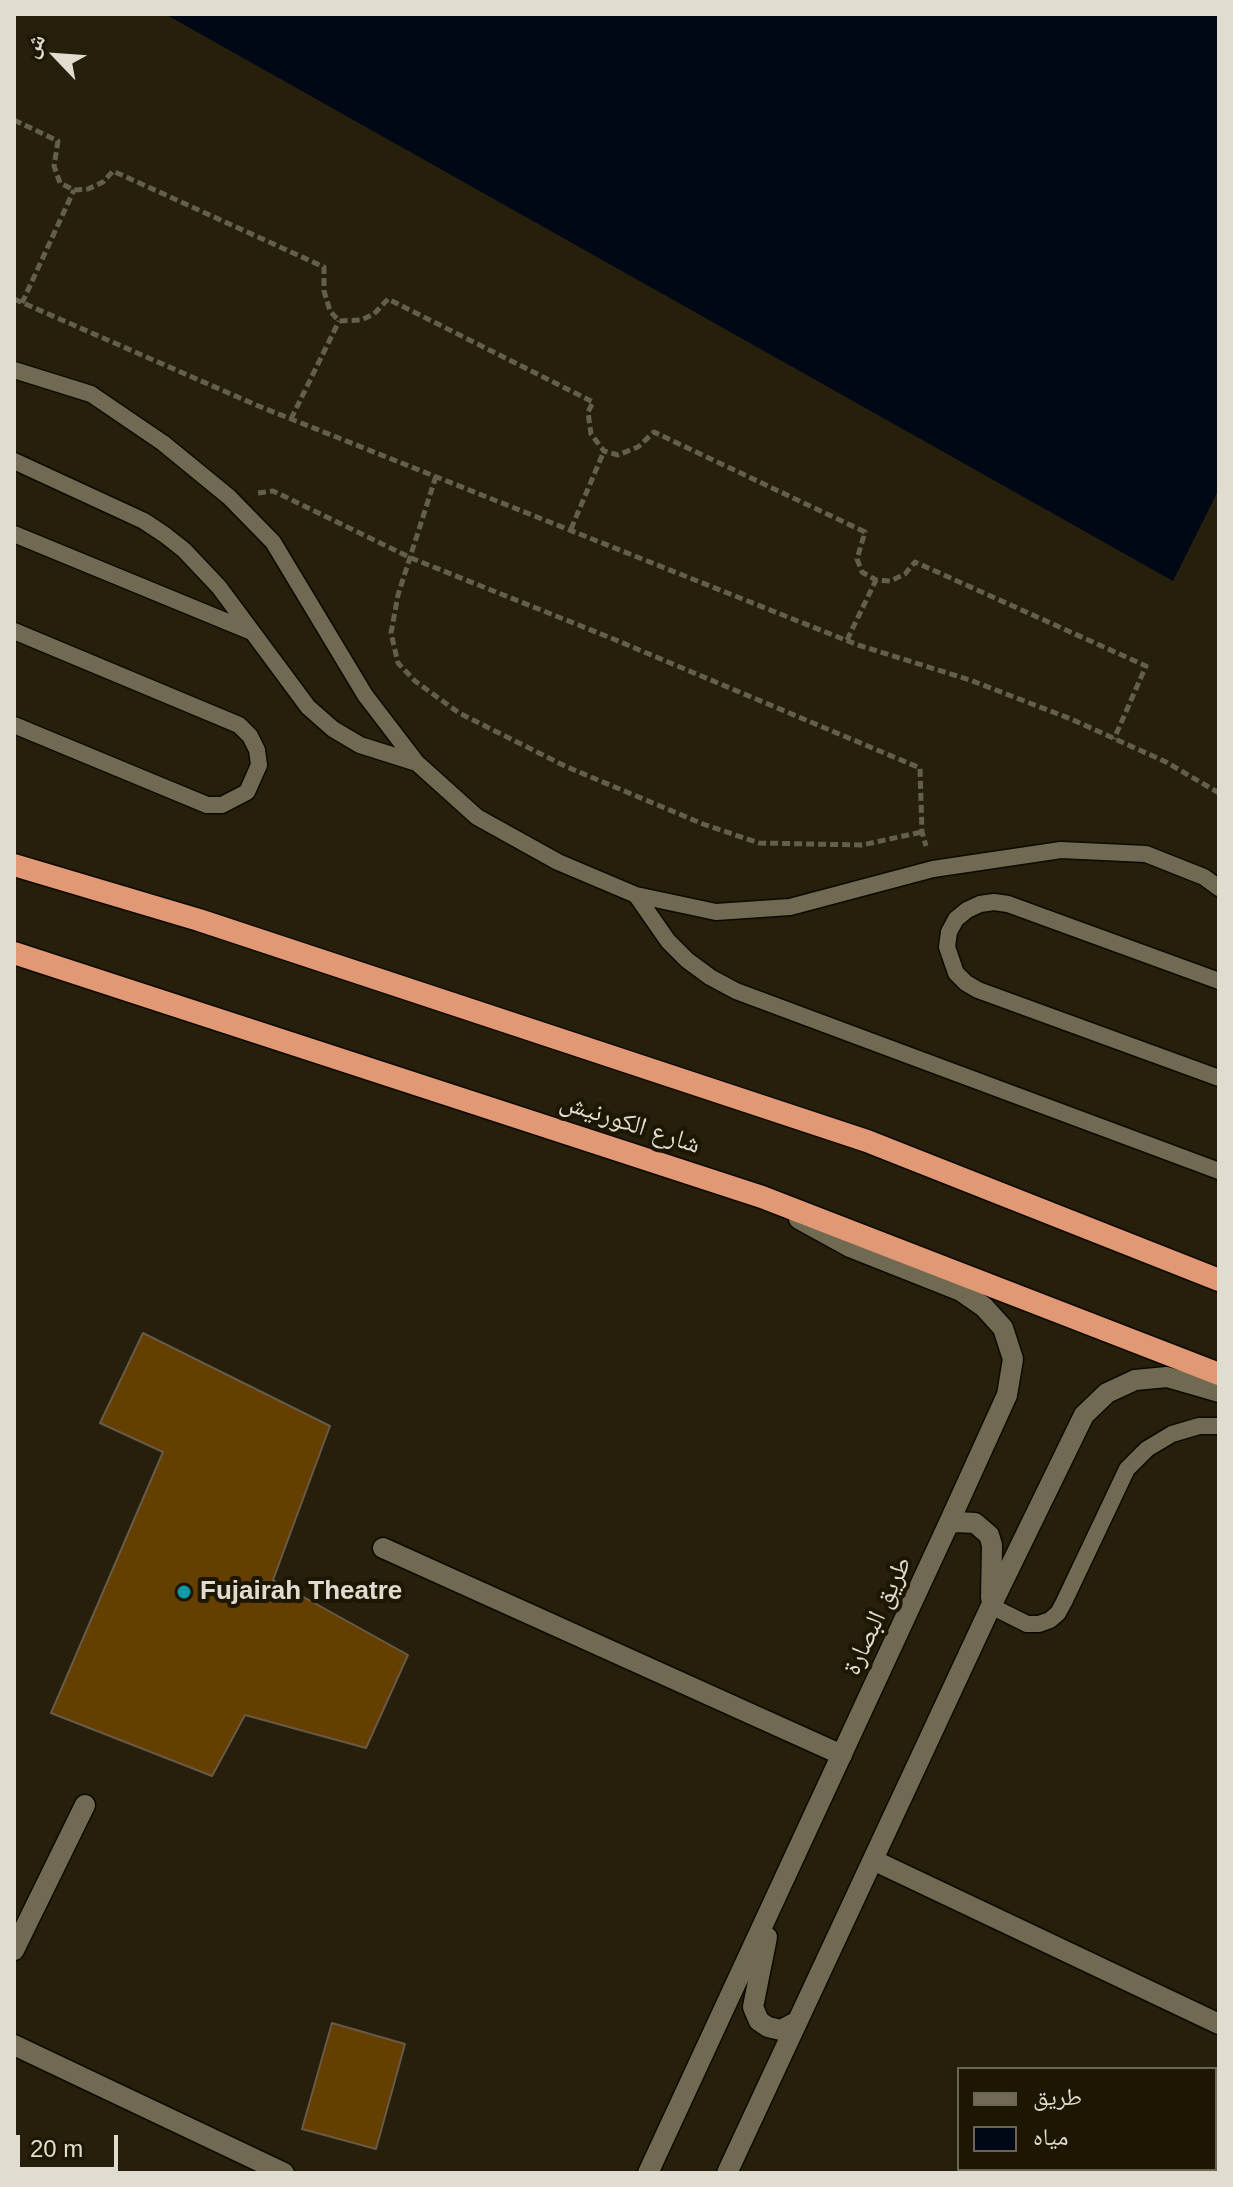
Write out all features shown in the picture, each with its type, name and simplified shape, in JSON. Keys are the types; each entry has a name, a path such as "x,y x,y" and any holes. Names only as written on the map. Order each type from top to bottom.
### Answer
{"highway":[{"path":"14,865 229,929 867,1141 1219,1280"},
{"name":"شارع الكورنيش","path":"14,953 762,1197 1219,1374"}],"street":[{"name":"طريق البصارة","path":"648,2173 1007,1395 1013,1359 1003,1328 984,1307 961,1291 850,1247 762,1197"},
{"path":"727,2173 991,1606 1084,1415 1107,1393 1135,1380 1167,1377 1219,1392"},
{"path":"948,1525 967,1521 975,1523 989,1535 992,1545 991,1606"},
{"path":"383,1548 842,1755"},
{"path":"14,1950 85,1805"},
{"path":"873,1860 1219,2024"},
{"path":"776,1894 753,2007 759,2021 768,2027 781,2030 798,2021"},
{"path":"14,2045 284,2173"}],"lane":[{"path":"14,370 91,394 163,443 229,497 273,542 365,695 417,763 477,817 558,862 636,895 716,912 790,907 933,869 1061,850 1146,854 1204,877 1219,888"},
{"path":"14,461 144,521 165,535 202,568 308,707 333,729 360,745 417,763"},
{"path":"14,534 254,633"},
{"path":"14,631 239,725 250,736 257,750 259,765 247,792 222,805 207,805 14,725"},
{"path":"636,895 668,941 687,960 736,991 1219,1171"},
{"path":"1219,981 1008,904 980,904 967,910 956,919 949,932 947,947 950,960 956,973 966,983 1219,1078"},
{"path":"991,1606 1027,1624 1050,1620 1064,1602 1127,1469 1147,1449 1172,1434 1199,1426 1219,1426"}],"path":[{"path":"14,120 58,141 54,166 60,183 74,190 88,189 103,182 113,171 324,267 324,291 330,311 339,321"},
{"path":"22,303 74,190"},
{"path":"14,299 291,419 847,640 970,680 1114,739 1166,762 1219,793"},
{"path":"339,321 361,320 374,314 388,299 593,402 588,412 591,434 604,451 618,455 638,447 654,432 865,532 857,559 862,572 876,580 890,581 905,574 915,562 1146,666 1114,739"},
{"path":"291,419 339,321"},
{"path":"571,529 604,451"},
{"path":"436,476 398,595 391,633 398,663 415,681 459,713 567,767 703,824 759,843 862,845 922,832"},
{"path":"229,497 273,491 411,558 920,768 922,832 933,869"},
{"path":"847,640 876,580"}],"water":[{"path":"165,14 1219,14 1219,489 1173,581"}],"building":[{"path":"143,1333 330,1426 273,1580 408,1655 366,1748 245,1715 212,1776 51,1713 163,1452 100,1423"},
{"path":"332,2023 405,2044 376,2149 302,2129"}],"place":[{"name":"Fujairah Theatre","path":"184,1592"}]}
